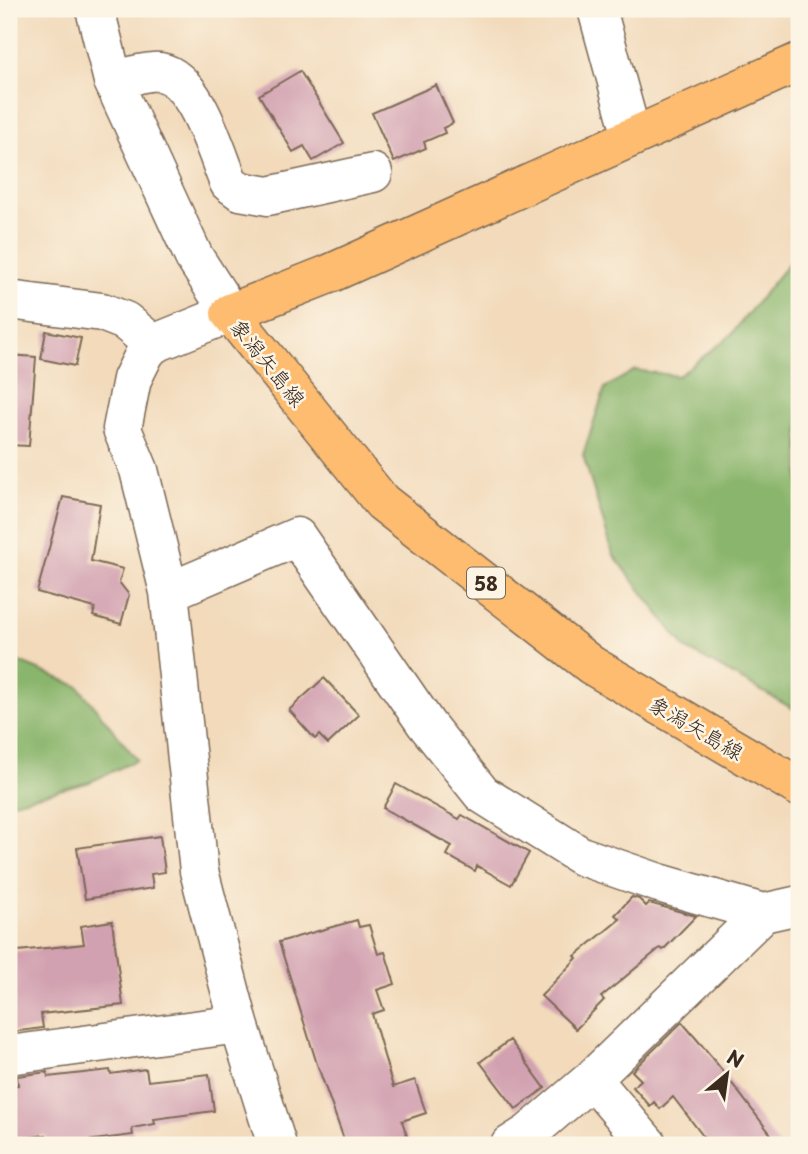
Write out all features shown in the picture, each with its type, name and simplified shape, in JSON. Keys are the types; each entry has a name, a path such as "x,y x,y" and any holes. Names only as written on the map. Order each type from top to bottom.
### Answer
{"main road":[{"name":"象潟矢島線","path":"799,62 328,274 230,313 382,502 591,665 799,787"}],"street":[{"path":"95,9 113,81 194,257 230,313 153,344 145,353 132,379 122,429 139,470 169,592 199,871 239,1024 277,1145"},
{"path":"597,9 632,137"},
{"path":"113,81 159,71 179,80 192,96 229,183 240,191 268,196 373,173"},
{"path":"9,300 102,312 125,321 153,344"},
{"path":"169,592 297,537 426,724 482,794 581,856 659,883 763,913 799,905"},
{"path":"510,1145 530,1133 592,1079 763,913"},
{"path":"9,1055 239,1024"},
{"path":"592,1079 648,1145"}],"green space":[{"path":"799,250 799,712 685,648 613,554 583,455 605,388 635,370 678,376 730,336"},
{"path":"9,658 78,686 137,760 90,782 14,802 9,799"}],"building":[{"path":"300,71 344,143 313,161 304,146 293,152 259,95"},
{"path":"436,85 453,123 443,128 445,133 424,142 426,148 394,162 372,113"},
{"path":"46,331 81,338 75,366 41,359"},
{"path":"9,355 36,357 29,446 9,445"},
{"path":"63,497 100,504 91,561 123,569 119,582 129,595 121,624 93,616 95,608 37,592"},
{"path":"324,678 359,715 328,744 319,735 315,739 289,710"},
{"path":"396,784 459,819 462,815 529,853 511,885 477,866 475,871 447,855 452,846 383,808"},
{"path":"160,836 165,872 151,874 153,888 85,899 77,848"},
{"path":"632,897 639,899 646,906 649,903 696,916 663,950 660,948 601,997 604,1000 576,1029 541,996 577,958 575,956 620,919 615,915"},
{"path":"357,920 359,927 369,925 378,954 385,952 395,984 377,990 384,1010 372,1014 393,1087 415,1080 426,1113 402,1121 410,1145 346,1145 317,1064 279,942"},
{"path":"112,921 123,1005 41,1014 43,1028 12,1032 9,952 84,944 81,926"},
{"path":"682,1022 779,1145 710,1145 673,1097 660,1109 654,1102 650,1106 633,1087 641,1080 632,1071"},
{"path":"510,1040 545,1088 516,1109 480,1062"},
{"path":"146,1069 148,1081 209,1074 214,1111 154,1119 155,1124 132,1128 133,1135 55,1145 47,1145 46,1135 9,1140 9,1086 18,1085 17,1076 47,1072 48,1077 110,1070 111,1074"}]}
